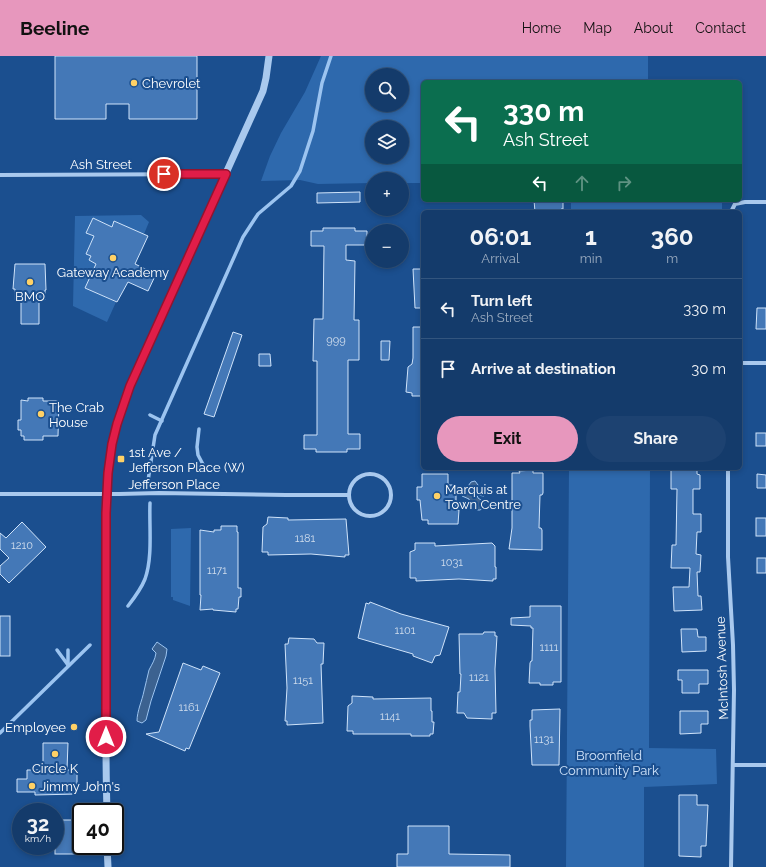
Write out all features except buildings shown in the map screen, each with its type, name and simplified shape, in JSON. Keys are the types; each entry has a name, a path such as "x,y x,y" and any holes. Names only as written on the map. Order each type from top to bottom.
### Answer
{"street":[{"path":"107,803 107,494 112,444 124,403 263,91 269,56"},
{"name":"Ash Street","path":"0,175 226,174"},
{"path":"732,210 735,204 745,202 766,202"},
{"path":"742,363 766,363"},
{"name":"McIntosh Avenue","path":"728,470 728,557 733,652 731,867"},
{"path":"368,473 382,477 387,482 391,494 387,507 382,512 369,516 356,511 351,505 348,495 351,484 362,475 368,473"},
{"name":"Jefferson Place","path":"0,494 159,493 348,495"},
{"path":"733,765 766,765"},
{"path":"108,855 108,867"}],"green space":[{"path":"321,56 648,56 648,80 421,80 421,183 409,183 409,172 365,172 365,183 318,184 300,180 261,181 270,156 281,133 305,92"},
{"path":"571,202 722,202 722,210 571,210"},
{"path":"141,215 149,222 144,234 135,230 134,232 114,221 112,227 93,218 86,233 94,236 86,254 91,256 89,260 96,264 86,288 116,302 107,322 73,306 75,216"},
{"name":"Broomfield Community Park","path":"569,470 650,470 649,748 716,749 717,784 644,787 644,867 566,867"},
{"path":"191,528 190,606 173,600 173,597 171,597 171,529"}],"shaded area":[{"path":"475,481 478,485 477,492 486,493 484,496 477,495 478,498 484,502 483,508 480,510 477,510 470,504 469,499 462,496 462,489 466,489 471,482"},
{"path":"157,642 167,649 166,656 146,720 142,723 137,721 138,714 149,670 156,655 152,649"}],"waterway":[{"path":"148,481 155,435 243,237 258,214 291,186 300,171 313,131 322,83 331,56"},
{"path":"150,415 162,421"},
{"path":"199,429 197,447 198,455 206,470"},
{"path":"128,606 142,586 149,561 150,503"},
{"path":"0,733 90,645"},
{"path":"57,650 68,665"},
{"path":"68,650 68,665"}],"place":[{"name":"Chevrolet","path":"134,83"},
{"name":"Gateway Academy","path":"113,258"},
{"name":"BMO","path":"30,282"},
{"name":"The Crab House","path":"41,414"},
{"name":"1st Ave / Jefferson Place (W)","path":"121,459"},
{"name":"Marquis at Town Centre","path":"437,496"},
{"name":"Employee","path":"74,727"},
{"name":"Circle K","path":"55,754"},
{"name":"Jimmy John's","path":"32,786"}],"route":[{"path":"106,737 106,513 108,473 112,444 130,386 226,174 164,174"}]}
